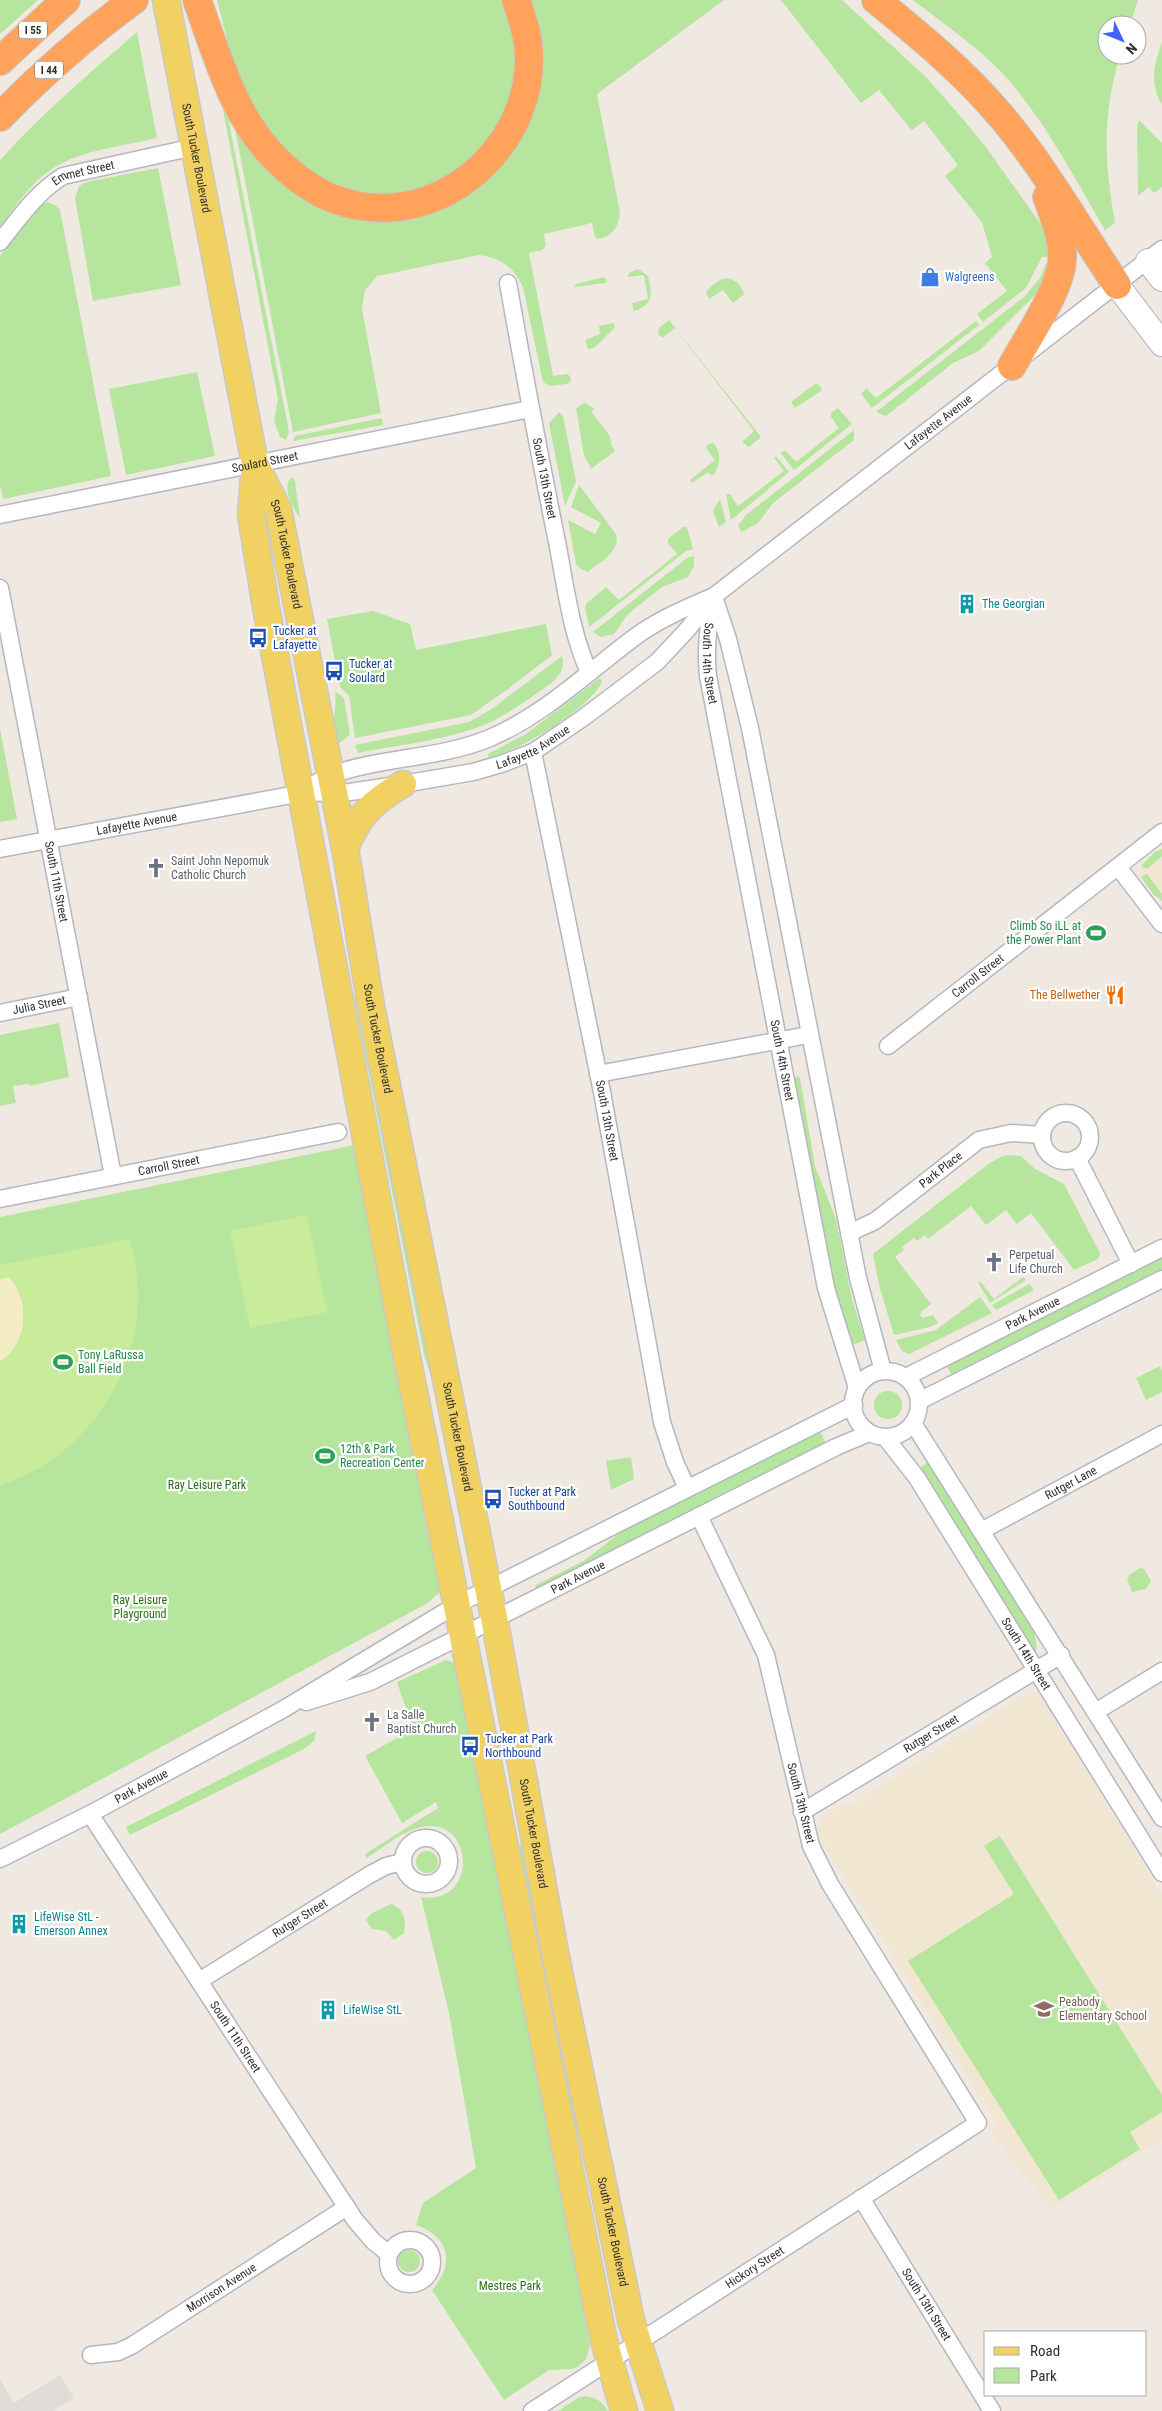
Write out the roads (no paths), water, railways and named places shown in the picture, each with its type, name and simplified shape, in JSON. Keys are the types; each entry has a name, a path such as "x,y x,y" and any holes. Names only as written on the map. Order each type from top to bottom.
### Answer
{"highway":[{"name":"I 55","path":"0,61 66,0"},
{"name":"I 44","path":"0,117 28,88 99,25 134,0"},
{"path":"99,25 146,0"},
{"path":"197,0 236,101 249,123 276,160 305,184 338,201 360,206 398,206 434,197 466,180 494,155 514,124 521,107 527,77 528,45 524,23 516,0"},
{"path":"876,0 970,81 1002,117 1117,285"},
{"path":"1012,366 1055,286 1062,261 1059,232 1038,167"}],"main road":[{"name":"South Tucker Boulevard","path":"166,0 255,464 251,514 266,607 407,1357 610,2361 624,2411"},
{"path":"1117,285 1162,344"},
{"name":"South Tucker Boulevard","path":"255,464 278,509 345,848 371,1006 493,1618 556,1957 637,2342 660,2411"},
{"path":"345,848 364,812 384,795 403,784"}],"street":[{"name":"Emmet Street","path":"0,242 37,197 50,184 63,176 194,147"},
{"name":"Lafayette Avenue","path":"0,849 302,793 490,738 535,714 658,622 714,596 1117,285 1157,263"},
{"name":"South 13th Street","path":"508,283 530,409 577,640 590,672"},
{"name":"Soulard Street","path":"0,515 530,409"},
{"name":"South 11th Street","path":"0,588 113,1176"},
{"name":"Lafayette Avenue","path":"333,784 403,784 473,772 509,762 533,752 584,718 656,662 687,630 714,596"},
{"name":"South 14th Street","path":"714,596 728,639 750,728 808,1035 860,1288 883,1371"},
{"name":"South 14th Street","path":"714,596 707,633 706,658 708,676 826,1288 857,1388"},
{"name":"South 13th Street","path":"533,752 598,1074 662,1422 675,1462 687,1488"},
{"name":"Carroll Street","path":"888,1046 1162,832"},
{"path":"1118,867 1162,924"},
{"name":"Julia Street","path":"0,1013 79,997"},
{"path":"598,1074 808,1035"},
{"path":"1067,1113 1080,1118 1089,1129 1090,1136 1086,1149 1078,1158 1069,1161 1056,1159 1045,1149 1042,1135 1044,1128 1053,1117 1067,1113"},
{"name":"Carroll Street","path":"0,1199 338,1132"},
{"name":"Park Place","path":"849,1233 875,1221 979,1140 1011,1133 1042,1135"},
{"path":"1078,1158 1131,1264"},
{"name":"Park Avenue","path":"906,1377 1162,1248"},
{"path":"920,1401 1162,1279"},
{"path":"883,1371 894,1372 906,1377 916,1389 920,1401 913,1423 899,1435 877,1435 857,1419 854,1405 857,1388 872,1374 883,1371"},
{"name":"Park Avenue","path":"0,1859 90,1814 282,1710 458,1604 854,1405"},
{"path":"913,1423 1162,1818"},
{"name":"Rutger Lane","path":"981,1531 1162,1434"},
{"name":"South 14th Street","path":"877,1435 917,1478 1162,1874"},
{"name":"Park Avenue","path":"282,1710 370,1682 463,1633 836,1447 877,1435"},
{"name":"South 13th Street","path":"699,1516 766,1655 811,1846 830,1884 978,2123"},
{"name":"Rutger Street","path":"802,1812 1061,1655"},
{"path":"1096,1711 1162,1671"},
{"name":"South 11th Street","path":"90,1814 347,2207 366,2234 389,2254"},
{"name":"Rutger Street","path":"199,1981 369,1875 386,1866 402,1862"},
{"name":"Hickory Street","path":"532,2411 978,2123"},
{"name":"South 13th Street","path":"861,2198 992,2411"},
{"name":"Morrison Avenue","path":"91,2355 118,2352 131,2346 347,2207"}],"place":[{"name":"Walgreens","path":"930,277"},
{"name":"The Georgian","path":"967,604"},
{"name":"Tucker at Lafayette","path":"258,638"},
{"name":"Tucker at Soulard","path":"334,671"},
{"name":"Saint John Nepomuk Catholic Church","path":"156,868"},
{"name":"Climb So iLL at the Power Plant","path":"1096,933"},
{"name":"The Bellwether","path":"1115,995"},
{"name":"Perpetual Life Church","path":"994,1262"},
{"name":"Tony LaRussa Ball Field","path":"63,1362"},
{"name":"12th & Park Recreation Center","path":"325,1456"},
{"name":"Tucker at Park Southbound","path":"493,1499"},
{"name":"La Salle Baptist Church","path":"372,1722"},
{"name":"Tucker at Park Northbound","path":"470,1746"},
{"name":"LifeWise StL - Emerson Annex","path":"19,1924"},
{"name":"Peabody Elementary School","path":"1044,2009"},
{"name":"LifeWise StL","path":"328,2010"}],"park label":[{"name":"Ray Leisure Park","path":"207,1485"},
{"name":"Ray Leisure Playground","path":"140,1607"},
{"name":"Mestres Park","path":"510,2286"}]}
